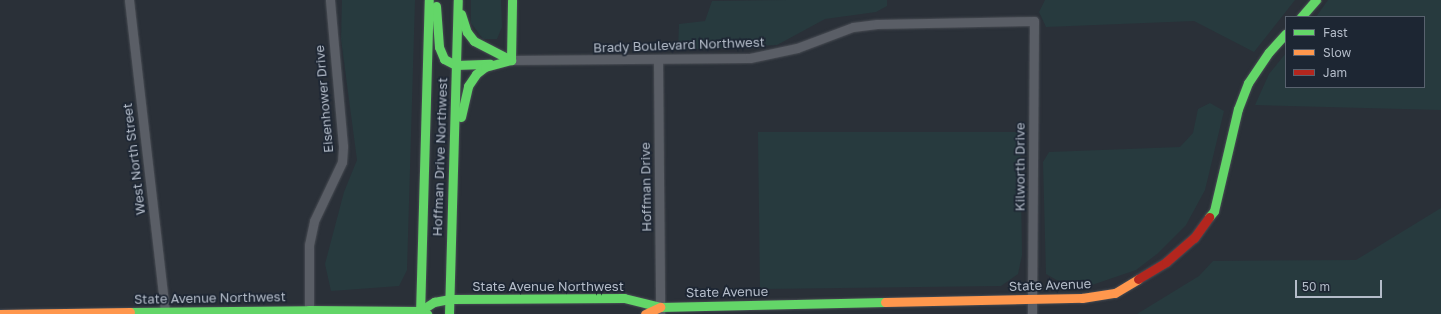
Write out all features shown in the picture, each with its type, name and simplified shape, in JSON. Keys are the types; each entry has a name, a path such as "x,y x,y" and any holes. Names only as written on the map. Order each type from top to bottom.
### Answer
{"street":[{"name":"West North Street","path":"129,0 165,313"},
{"name":"Eisenhower Drive","path":"309,310 309,245 314,221 342,162 343,146 330,0"},
{"name":"Hoffman Drive Northwest","path":"423,313 429,0"},
{"path":"436,0 439,47 444,58 449,63 456,65 497,64"},
{"name":"Hoffman Drive Northwest","path":"449,314 458,0"},
{"path":"458,0 462,22 474,41 484,48 511,60"},
{"path":"511,60 512,0"},
{"path":"1302,16 1316,0"},
{"name":"Brady Boulevard Northwest","path":"511,60 658,60 750,58 774,55 830,34 877,24 1034,21"},
{"name":"Kilworth Drive","path":"1032,314 1034,21"},
{"name":"State Avenue","path":"660,310 1082,298 1115,293 1166,262 1194,238 1214,211 1238,109 1248,82 1269,52 1285,34"},
{"path":"454,148 468,86 476,74 485,67 511,60"},
{"name":"Hoffman Drive","path":"658,60 660,310"},
{"name":"State Avenue Northwest","path":"0,314 309,310 423,313 434,302 449,299 624,298 660,310"},
{"path":"645,314 660,310"}],"green space":[{"path":"342,0 415,0 407,270 399,286 331,291 325,264 344,192 357,160 341,39"},
{"path":"471,0 501,0 502,27 497,39 483,39 471,23"},
{"path":"887,0 887,6 876,12 825,19 777,45 678,50 679,24 705,21 712,1"},
{"path":"1045,0 1295,0 1254,52 1194,21 1046,27 1039,12"},
{"path":"1328,0 1441,0 1441,110 1255,105 1269,74 1285,54 1285,88 1425,88 1425,16 1317,16"},
{"path":"1210,103 1224,111 1205,190 1186,225 1157,254 1136,270 1089,286 1069,287 1046,274 1043,162 1049,152 1180,147 1193,133 1198,109"},
{"path":"758,132 1020,132 1022,255 1018,274 1001,286 760,289"},
{"path":"1441,208 1441,314 1137,314 1199,276 1213,261 1356,260"}],"traffic: fast":[{"path":"420,314 429,0"},
{"path":"449,314 458,0"},
{"path":"511,60 512,0"},
{"path":"1302,16 1316,0"},
{"path":"436,6 439,47 444,59 456,65 490,64"},
{"path":"461,14 467,32 474,41 511,60"},
{"path":"1209,217 1214,211 1238,109 1248,83 1269,52 1285,34"},
{"path":"461,117 468,86 476,74 485,67 511,60"},
{"path":"420,311 434,302 449,299 624,298 660,307 885,302"},
{"path":"130,312 309,310 420,311 427,314"}],"traffic: slow":[{"path":"885,302 1082,298 1115,293 1138,279"},
{"path":"645,314 660,307"},
{"path":"0,314 130,312"}],"traffic: jam":[{"path":"1138,279 1166,262 1194,238 1209,217"}]}
